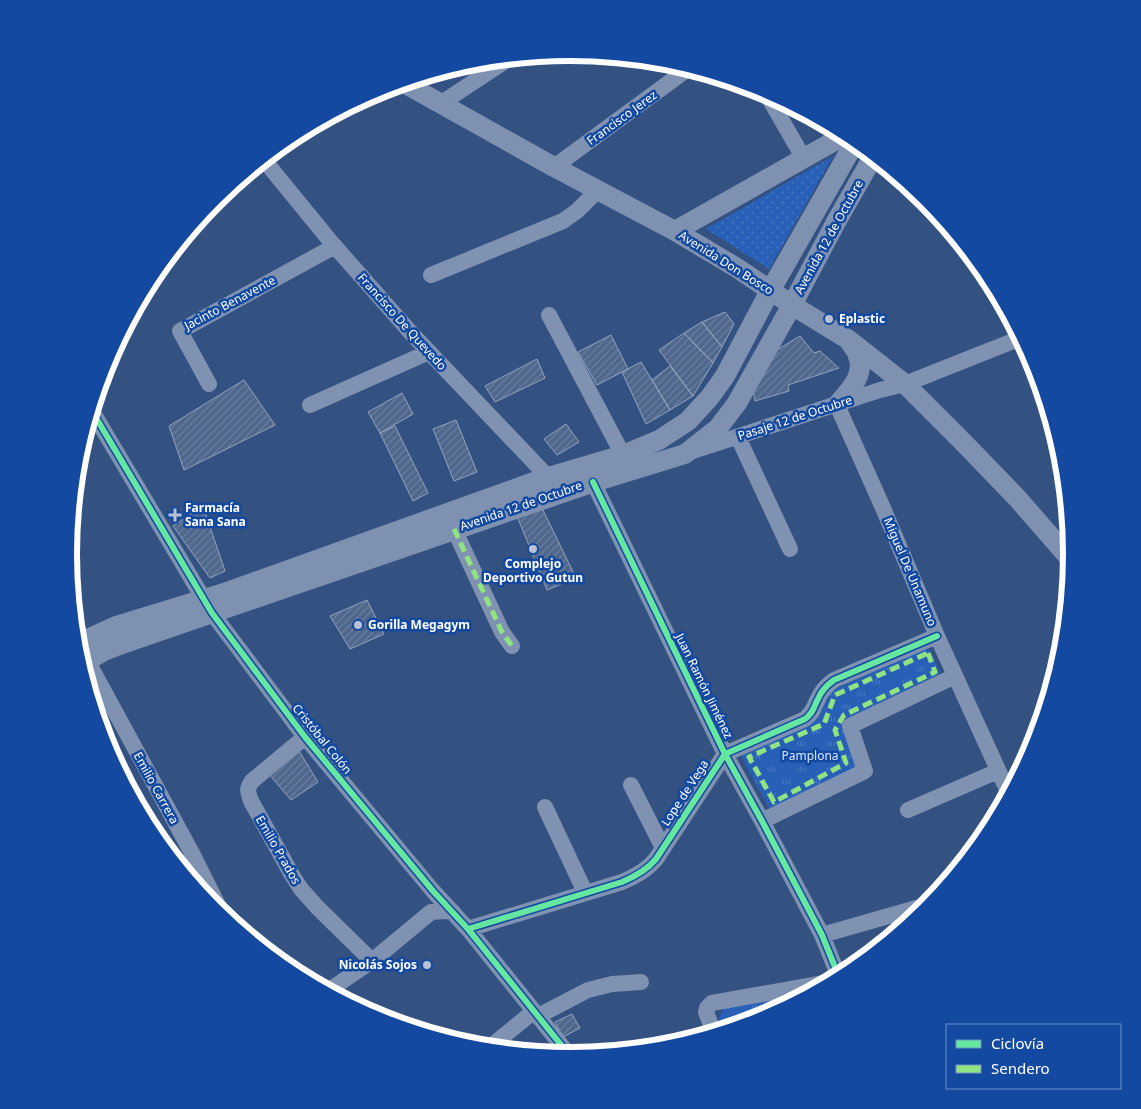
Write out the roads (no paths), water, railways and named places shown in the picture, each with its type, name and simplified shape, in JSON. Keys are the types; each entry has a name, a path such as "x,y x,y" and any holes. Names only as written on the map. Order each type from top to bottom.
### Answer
{"main road":[{"name":"Avenida Don Bosco","path":"411,87 675,231 737,268 770,291 849,340 905,384 984,464 1064,549"},
{"path":"675,231 838,140"},
{"name":"Avenida 12 de Octubre","path":"88,655 122,644 208,606 454,529 659,440 688,421 710,397 725,376 770,291 851,149"},
{"name":"Avenida 12 de Octubre","path":"208,606 227,592 552,486 593,482 685,454 718,428 736,403 870,162"},
{"path":"837,405 855,384 860,371 859,357 849,340"}],"street":[{"path":"440,104 497,67"},
{"name":"Francisco Jerez","path":"554,166 681,74"},
{"path":"773,105 804,158"},
{"name":"Francisco De Quevedo","path":"268,165 335,246 552,486"},
{"path":"431,275 563,221 577,211 598,190"},
{"name":"Jacinto Benavente","path":"209,384 180,331 335,246"},
{"path":"549,315 623,456"},
{"name":"Pasaje 12 de Octubre","path":"685,454 880,390 905,384 1015,340"},
{"path":"310,405 429,352"},
{"name":"Miguel De Unamuno","path":"837,405 937,636 1006,787"},
{"name":"Cristóbal Colón","path":"96,419 208,606 305,737 433,891 468,929 563,1048"},
{"path":"738,437 790,549"},
{"name":"Juan Ramón Jiménez","path":"593,482 725,754 822,936 837,970"},
{"path":"454,529 502,632 512,646"},
{"name":"Lope de Vega","path":"468,929 622,882 639,874 649,867 725,754 805,719 811,714 823,689 834,680 937,636"},
{"name":"Emilio Carrera","path":"92,674 193,855 212,892"},
{"path":"762,821 865,771 850,726 955,676"},
{"name":"Emilio Prados","path":"305,737 252,781 248,787 248,793 296,883 317,907 372,961"},
{"path":"908,810 998,771"},
{"path":"631,785 662,848"},
{"path":"545,807 585,892"},
{"path":"822,936 912,909"},
{"path":"334,987 372,961 431,912 453,912"},
{"path":"497,1042 536,1014 588,990 612,984 641,982"},
{"path":"712,1027 706,1012 712,1003 811,985"}],"place":[{"name":"Eplastic","path":"829,319"},
{"name":"Farmacía Sana Sana","path":"175,515"},
{"name":"Complejo Deportivo Gutun","path":"533,549"},
{"name":"Gorilla Megagym","path":"358,625"},
{"name":"Nicolás Sojos","path":"427,965"}],"park label":[{"name":"Pamplona","path":"810,756"}]}
